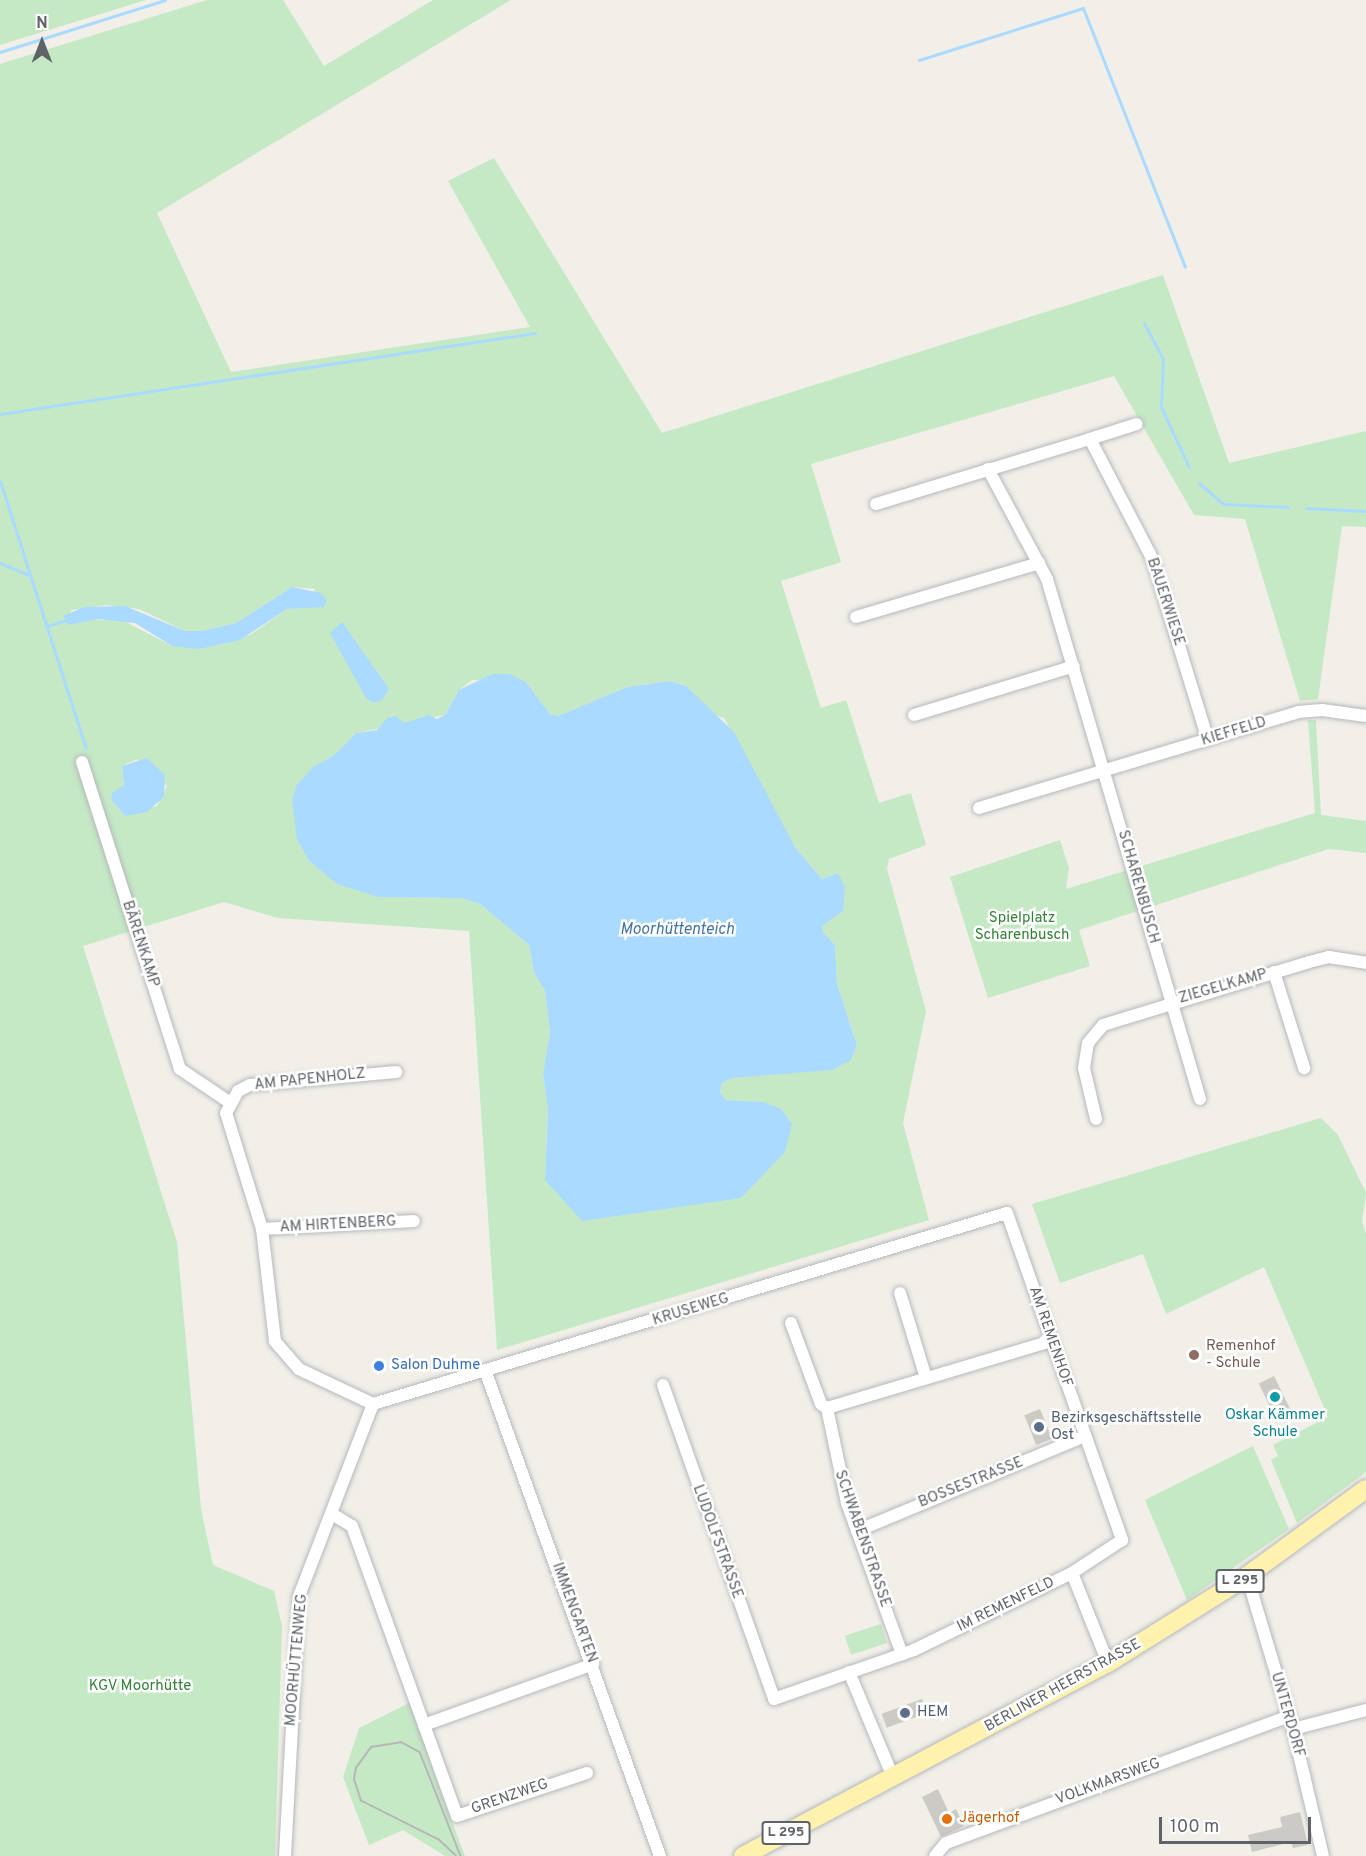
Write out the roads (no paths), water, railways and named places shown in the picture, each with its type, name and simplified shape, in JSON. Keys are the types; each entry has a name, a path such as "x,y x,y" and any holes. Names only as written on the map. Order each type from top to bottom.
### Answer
{"main road":[{"name":"BERLINER HEERSTRASSE","path":"743,1856 769,1850 893,1777 1108,1663 1247,1576 1366,1489"}],"street":[{"path":"876,504 1137,424"},
{"name":"BAUERWIESE","path":"1090,439 1152,558 1208,740"},
{"name":"SCHARENBUSCH","path":"988,469 1039,563 1074,666 1171,1002"},
{"path":"856,617 1039,563"},
{"path":"914,715 1074,666"},
{"name":"KIEFFELD","path":"1105,771 1312,710 1366,716"},
{"name":"BÄRENKAMP","path":"82,762 180,1069 229,1102"},
{"path":"979,808 1105,771"},
{"name":"ZIEGELKAMP","path":"1096,1119 1084,1068 1094,1033 1117,1019 1329,957 1366,963"},
{"name":"ZIEGELKAMP","path":"1274,972 1304,1068"},
{"name":"ZIEGELKAMP","path":"1171,1002 1200,1099"},
{"name":"AM PAPENHOLZ","path":"229,1102 250,1085 396,1071"},
{"path":"229,1102 227,1125 262,1230 271,1325 283,1355 299,1369 373,1404"},
{"name":"AM REMENHOF","path":"1007,1213 1122,1540 1072,1573"},
{"name":"KRUSEWEG","path":"373,1404 1007,1213"},
{"name":"AM HIRTENBERG","path":"262,1230 414,1221"},
{"path":"900,1293 926,1378"},
{"name":"SCHWABENSTRASSE","path":"791,1323 821,1404 827,1408 835,1457 857,1530 902,1654"},
{"path":"827,1408 1052,1341"},
{"name":"IMMENGARTEN","path":"485,1370 593,1664 660,1856"},
{"name":"LUDOLFSTRASSE","path":"663,1385 774,1699"},
{"name":"MOORHÜTTENWEG","path":"285,1856 299,1596 373,1404"},
{"name":"BOSSESTRASSE","path":"857,1530 1084,1436"},
{"name":"GRENZWEG","path":"332,1514 352,1526 457,1816 587,1773"},
{"name":"IM REMENFELD","path":"774,1699 902,1654 1072,1573 1108,1663"},
{"name":"UNTERDORF","path":"1247,1576 1286,1717 1293,1729 1323,1856"},
{"path":"424,1725 593,1664"},
{"path":"849,1672 893,1777"},
{"path":"1293,1729 1366,1710"},
{"name":"VOLKMARSWEG","path":"935,1856 946,1843 1286,1717"}],"water":[{"path":"292,587 321,593 327,600 324,607 287,609 240,640 199,649 172,646 135,623 98,619 68,625 63,616 84,607 125,606 185,631 202,631 236,623"},
{"path":"342,622 389,689 382,700 373,703 366,698 330,633"},
{"name":"Moorhüttenteich","path":"492,674 509,674 526,682 550,714 558,716 627,687 670,681 686,686 734,732 795,847 822,879 838,873 845,887 843,911 822,926 823,932 835,945 837,984 857,1045 851,1060 832,1070 732,1078 722,1083 720,1092 726,1100 763,1102 781,1109 792,1124 785,1152 741,1198 582,1221 545,1180 548,1110 543,1073 550,1033 545,991 534,972 529,945 480,904 461,898 378,897 337,884 309,861 297,839 292,801 296,786 313,767 333,756 356,733 377,730 387,718 396,716 404,723 429,715 437,719 445,715 459,690"},
{"path":"147,758 165,775 164,797 147,812 125,816 111,799 113,792 124,786 122,766"}],"waterway":[{"path":"0,52 165,0"},
{"path":"919,60 1083,8 1185,267"},
{"path":"1144,323 1163,359 1161,407 1189,467"},
{"path":"0,414 535,333"},
{"path":"0,481 86,749"},
{"path":"1199,483 1223,504 1288,507"},
{"path":"1306,508 1366,511"},
{"path":"0,563 28,575"},
{"path":"46,626 67,620"}],"tram line":[{"path":"456,1856 439,1840 361,1801 354,1780 356,1768 371,1747 401,1742 420,1752 461,1856"}],"place":[{"name":"Remenhof - Schule","path":"1194,1355"},
{"name":"Salon Duhme","path":"379,1366"},
{"name":"Oskar Kämmer Schule","path":"1275,1397"},
{"name":"Bezirksgeschäftsstelle Ost","path":"1039,1427"},
{"name":"HEM","path":"905,1713"},
{"name":"Jägerhof","path":"947,1819"}],"park label":[{"name":"Spielplatz Scharenbusch","path":"1022,926"},
{"name":"KGV Moorhütte","path":"140,1687"}]}
